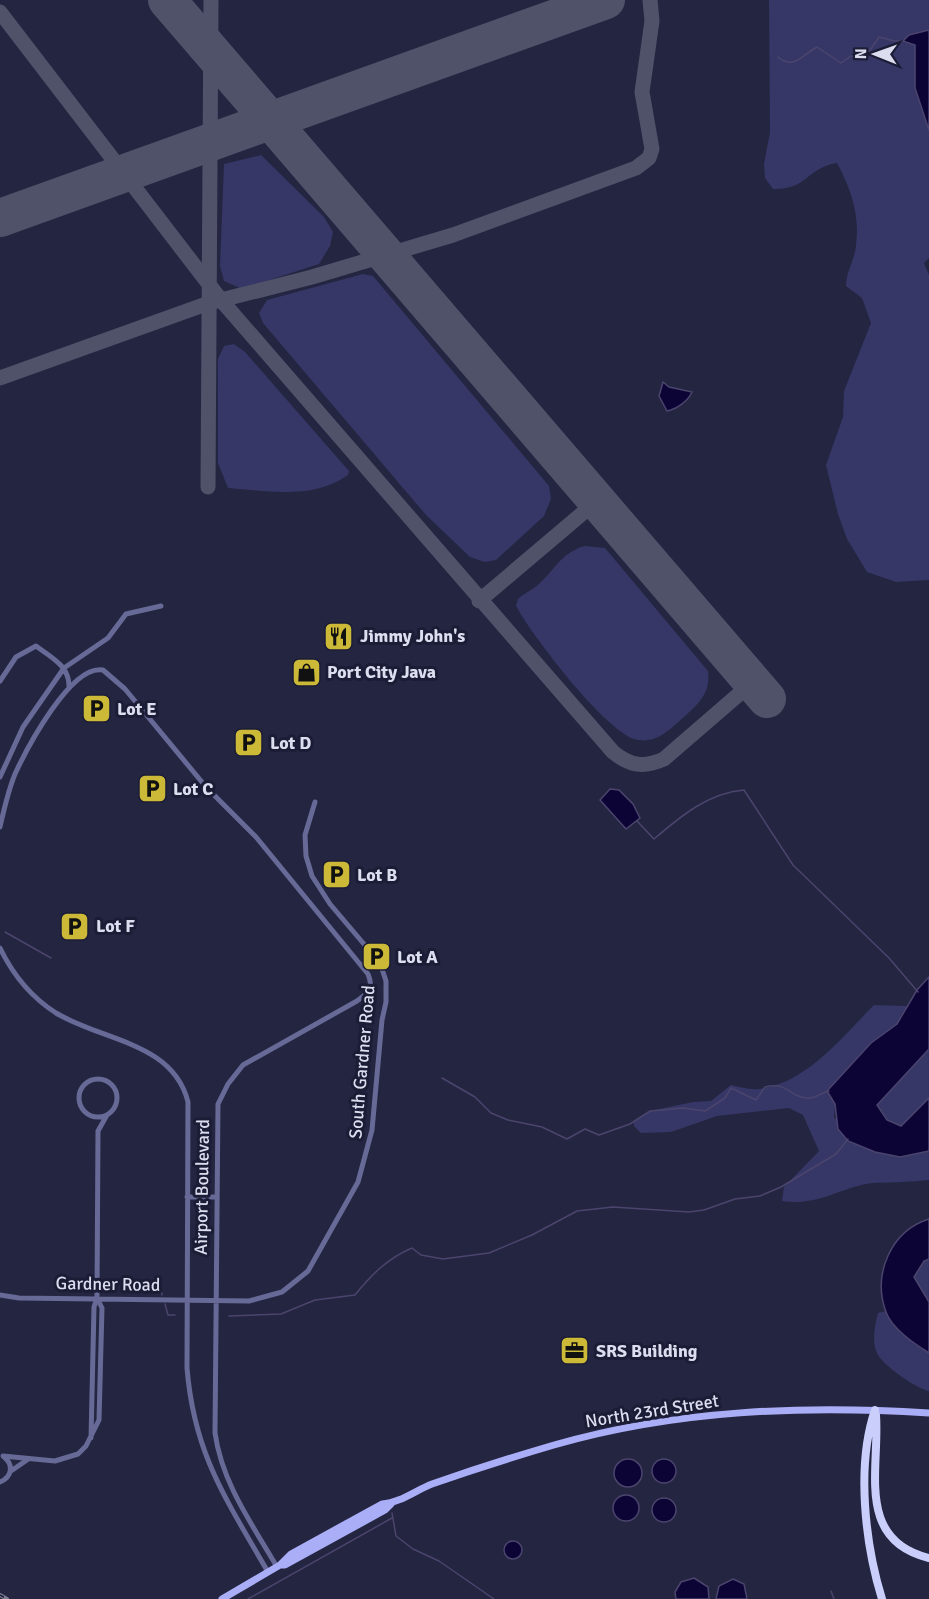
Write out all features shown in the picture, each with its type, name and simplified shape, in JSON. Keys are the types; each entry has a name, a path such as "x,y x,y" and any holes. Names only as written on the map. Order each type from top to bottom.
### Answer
{"highway":[{"path":"875,1410 873,1476 877,1508 887,1530 903,1546 929,1558"},
{"path":"875,1410 869,1428 866,1513 872,1561 882,1599"}],"main road":[{"name":"North 23rd Street","path":"222,1599 278,1566 291,1554 382,1504 391,1504 431,1485 516,1456 618,1430 688,1418 762,1411 875,1410 929,1413"}],"street":[{"path":"0,777 23,727 64,668 108,638 126,614 161,606"},
{"path":"0,681 16,657 36,646 64,668 70,678 69,689"},
{"name":"Airport Boulevard","path":"0,827 12,784 27,748 69,689 87,671 96,668 103,670 115,678 206,787 256,837 368,975 372,984 370,991 357,1001 243,1065 228,1084 218,1104 215,1414 220,1458 236,1496 278,1566"},
{"name":"South Gardner Road","path":"215,1300 249,1301 282,1292 308,1271 323,1249 358,1182 369,1149 387,1002 386,981 380,963 330,904 312,876 306,856 305,835 315,802"},
{"name":"Airport Boulevard","path":"0,948 27,990 55,1012 159,1058 178,1077 188,1102 188,1376 198,1436 218,1484 268,1572"},
{"path":"2,1456 27,1460 66,1459 78,1454 91,1438 94,1307 97,1298 98,1131 90,1116 81,1107 79,1095 85,1084 96,1078 108,1081 116,1091 117,1103 98,1131"},
{"path":"90,1116 107,1115"},
{"path":"187,1197 216,1197"},
{"name":"Gardner Road","path":"0,1295 215,1300"},
{"path":"2,1456 10,1462 11,1471"},
{"path":"0,1482 27,1460"}],"shaded area":[{"path":"769,0 929,0 929,30 904,42 915,45 915,88 929,130 929,258 924,263 929,275 929,580 896,582 867,572 847,539 838,514 826,465 843,417 844,391 871,323 862,298 846,286 855,250 857,223 850,192 837,163 819,169 800,183 785,188 773,189 765,178 764,164 770,132"},
{"path":"929,30 929,130 915,88 915,45 903,41 909,35"},
{"path":"261,155 324,217 333,232 330,246 319,264 242,289 224,281 220,266 224,164"},
{"path":"363,274 373,276 549,486 551,499 544,516 496,560 485,562 470,557 426,515 263,323 259,313 267,300"},
{"path":"234,344 245,352 349,471 348,475 335,483 306,491 275,492 228,488 218,463 218,359 224,346"},
{"path":"663,382 669,387 692,392 682,404 667,411 659,396"},
{"path":"585,546 605,548 708,671 708,685 703,697 674,726 658,737 638,740 625,734 608,721 553,660 516,606 518,599 541,582 563,558"},
{"path":"610,789 619,790 633,804 640,818 626,829 600,800"},
{"path":"929,977 929,1049 877,1105 887,1120 901,1126 929,1098 929,1151 900,1157 875,1152 848,1141 838,1129 835,1104 827,1091 871,1043 897,1024 917,990"},
{"path":"874,1005 907,1006 897,1024 871,1043 827,1091 835,1104 834,1118 929,1151 929,1180 873,1183 819,1199 782,1201 784,1187 819,1151 803,1115 789,1108 717,1116 671,1132 641,1133 634,1126 633,1122 650,1111 693,1102 711,1101 731,1085 759,1089 793,1078 822,1057"},
{"path":"929,1049 929,1098 901,1126 887,1120 877,1105"},
{"path":"929,1219 929,1259 924,1261 914,1277 929,1302 929,1353 905,1336 893,1324 886,1312 881,1283 883,1269 895,1244 904,1233"},
{"path":"929,1259 929,1302 914,1277 924,1261"},
{"path":"886,1311 915,1344 929,1353 929,1391 901,1376 878,1355 874,1340 876,1323 878,1313"},
{"path":"628,1459 638,1463 642,1473 638,1483 628,1487 618,1483 614,1473 618,1463"},
{"path":"664,1459 669,1460 675,1466 675,1476 669,1482 664,1483 659,1482 653,1476 652,1471 653,1466 659,1460"},
{"path":"626,1495 635,1499 639,1508 635,1517 626,1521 617,1517 613,1508 617,1499"},
{"path":"664,1498 673,1501 676,1510 673,1519 664,1522 655,1519 652,1510 655,1501"},
{"path":"513,1541 519,1544 522,1550 519,1556 513,1559 507,1556 504,1550 507,1544"},
{"path":"694,1578 708,1587 709,1599 676,1599 675,1592 681,1582"},
{"path":"733,1579 744,1584 747,1599 716,1599 719,1586"}],"waterway":[{"path":"778,57 784,61 794,62 817,47 841,63 851,56 866,56 879,37 904,41"},
{"path":"637,821 654,839 685,814 707,801 744,790 793,865 889,958 918,992"},
{"path":"5,932 51,958"},
{"path":"442,1078 475,1097 491,1113 508,1120 542,1127 567,1139 585,1129 599,1135 630,1124 650,1111 683,1108 705,1111 725,1098 731,1088 756,1100 765,1087 773,1086 785,1088 803,1098 812,1098 829,1091"},
{"path":"229,1316 281,1314 315,1300 355,1295 380,1268 412,1248 421,1255 443,1259 489,1253 532,1235 577,1211 613,1207 689,1212 704,1210 735,1199 760,1196 781,1187 836,1154 848,1139"},
{"path":"159,1278 162,1295"},
{"path":"165,1304 168,1315 175,1315"},
{"path":"392,1513 396,1536 413,1549 439,1561 494,1599"},
{"path":"248,1599 392,1518"},
{"path":"831,1591 834,1599"}],"taxiway":[{"path":"208,487 211,0"},
{"path":"0,378 209,303 312,277 453,235 636,168 649,158 652,149 642,92 652,21 650,0"},
{"path":"0,12 221,300 613,752 637,764 650,764 664,759 753,682"},
{"path":"479,601 597,501"}],"runway":[{"path":"167,0 767,699"},
{"path":"0,218 606,0"}],"railway":[{"path":"0,1595 7,1599"}],"place":[{"name":"Jimmy John's","path":"339,636"},
{"name":"Port City Java","path":"306,672"},
{"name":"Lot E","path":"96,709"},
{"name":"Lot D","path":"249,743"},
{"name":"Lot C","path":"152,789"},
{"name":"Lot B","path":"336,875"},
{"name":"Lot F","path":"75,926"},
{"name":"Lot A","path":"376,957"},
{"name":"SRS Building","path":"575,1351"}]}
